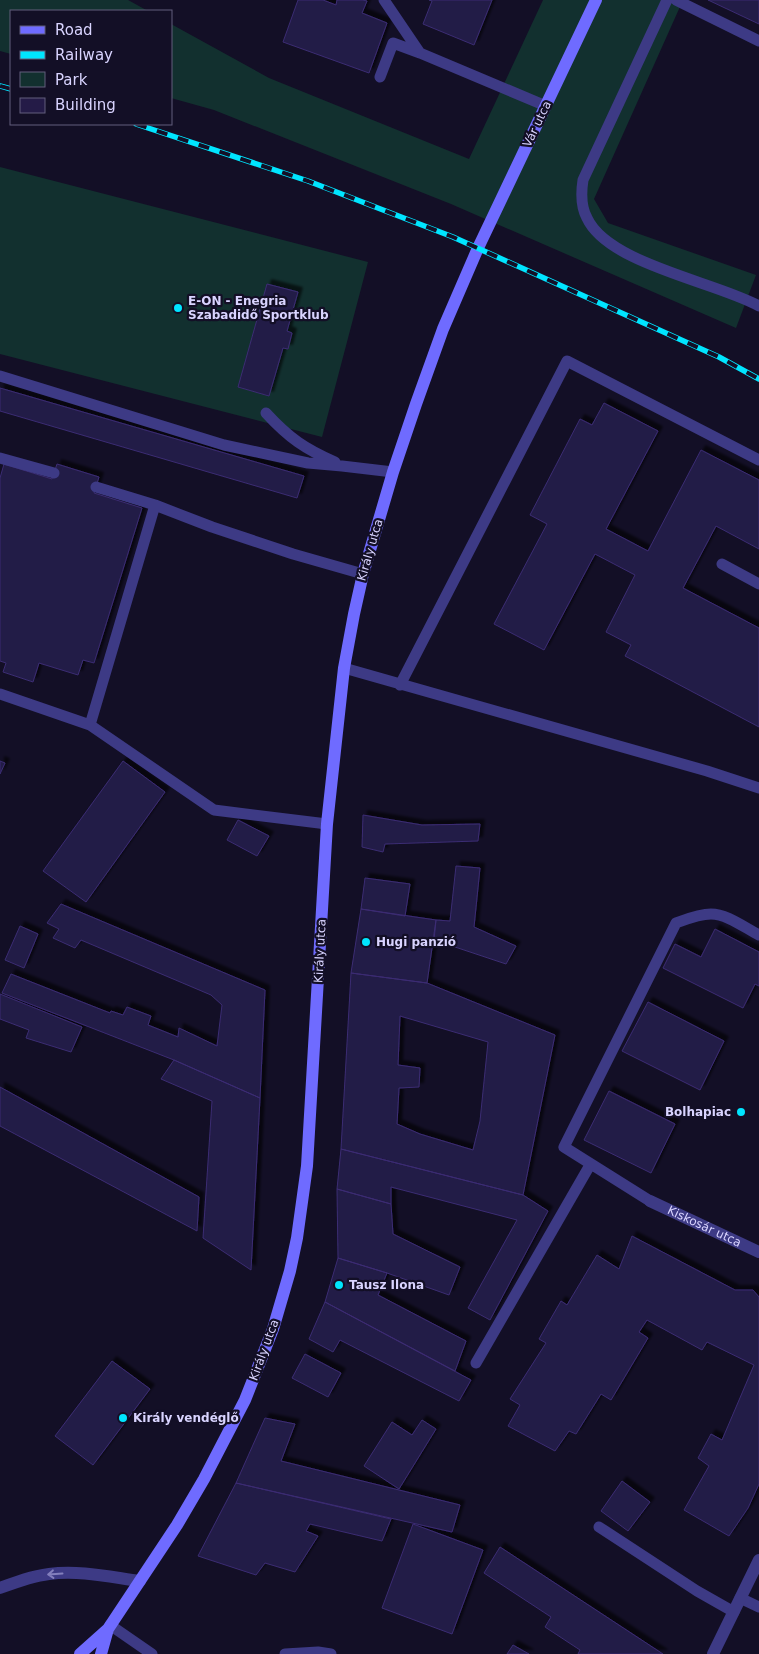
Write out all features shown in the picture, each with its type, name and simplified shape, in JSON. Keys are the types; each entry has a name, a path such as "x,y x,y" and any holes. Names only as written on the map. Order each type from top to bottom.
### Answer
{"main road":[{"name":"Vár utca","path":"478,248 596,0"},
{"name":"Király utca","path":"80,1654 109,1627 177,1525 204,1479 245,1400 273,1329 290,1271 297,1238 307,1166 327,824 344,668 363,574 393,472 440,337 478,248"},
{"name":"Király utca","path":"101,1654 109,1627"}],"street":[{"name":"Kiskosár utca","path":"650,1201 759,1252"},
{"path":"713,1654 759,1560"},
{"path":"0,1588 27,1578 49,1574 72,1573 140,1582"}],"lane":[{"path":"384,0 420,53"},
{"path":"666,0 583,180 583,207 586,218 592,227 609,243 628,254 664,270 745,298 759,306"},
{"path":"676,0 759,41"},
{"path":"380,77 393,43 546,106"},
{"path":"400,685 567,362 759,460"},
{"path":"0,376 224,445 308,463 393,472"},
{"path":"266,413 284,433 298,443 342,466"},
{"path":"0,458 54,473"},
{"path":"96,487 155,505 212,527 293,554 363,574"},
{"path":"90,725 155,505"},
{"path":"722,564 759,584"},
{"path":"344,668 708,771 759,788"},
{"path":"0,694 90,725 214,810 327,824"},
{"path":"650,1201 564,1148 676,923 699,915 712,914 723,916 759,935"},
{"path":"476,1363 590,1165"},
{"path":"598,1526 697,1591 734,1612"},
{"path":"740,1598 759,1606"},
{"path":"109,1627 152,1654"},
{"path":"284,1654 318,1652 331,1654"}],"green space":[{"path":"0,0 128,0 146,10 10,10 10,54 0,51"},
{"path":"543,0 683,0 594,199 608,223 756,275 736,328 451,204 214,110 172,98 172,25 269,78 469,159"},
{"name":"E-ON - Enegria Szabadidő Sportklub","path":"0,167 368,262 322,437 0,354"}],"building":[{"path":"298,0 323,0 336,5 337,0 367,1 362,13 387,23 369,73 283,42"},
{"path":"429,0 492,0 474,45 423,24 432,1"},
{"path":"708,0 759,0 759,24"},
{"path":"267,284 298,292 287,331 292,333 288,349 283,348 269,396 238,387"},
{"path":"0,388 304,476 297,498 0,411"},
{"path":"604,403 658,431 606,529 648,551 701,450 759,480 759,549 716,526 683,588 759,628 759,727 625,656 631,645 606,632 635,575 595,554 544,650 494,624 547,524 530,515 580,419 592,425"},
{"path":"4,464 52,479 57,464 99,477 94,493 142,508 94,663 83,660 78,675 39,663 33,682 3,672 6,663 0,661 0,478"},
{"path":"0,761 5,763 0,774"},
{"path":"123,761 165,792 86,902 43,871"},
{"path":"363,815 422,825 480,824 478,841 385,844 383,852 362,847"},
{"path":"238,820 269,836 257,856 227,840"},
{"path":"456,866 480,868 474,927 516,946 506,964 434,940 436,920 450,921"},
{"path":"365,878 410,884 405,916 361,909"},
{"path":"61,904 265,990 260,1098 174,1060 2,993 11,974 110,1013 111,1011 123,1015 127,1007 151,1016 148,1025 178,1037 179,1028 217,1046 222,1005 211,995 81,940 75,948 53,938 59,929 47,923"},
{"path":"361,909 436,920 427,983 351,973"},
{"path":"20,926 38,934 24,968 5,960"},
{"path":"715,929 759,952 759,986 755,984 743,1008 663,968 675,944 701,957"},
{"path":"351,973 427,983 555,1035 523,1195 341,1149","holes":["400,1016 488,1042 480,1121 473,1150 420,1134 397,1124 399,1088 419,1087 420,1068 398,1065"]},
{"path":"0,994 82,1027 71,1052 26,1038 29,1030 0,1019"},
{"path":"648,1002 724,1041 700,1090 622,1051"},
{"path":"174,1060 260,1098 251,1270 203,1238 212,1101 161,1079"},
{"path":"0,1087 199,1197 197,1231 0,1126"},
{"path":"609,1091 675,1124 651,1173 584,1140"},
{"path":"341,1149 523,1195 548,1211 490,1320 468,1308 517,1220 391,1187 391,1204 337,1189"},
{"path":"337,1189 391,1204 393,1234 460,1267 449,1295 338,1258"},
{"path":"632,1236 735,1290 753,1290 759,1297 759,1484 748,1508 729,1536 684,1510 709,1466 698,1458 711,1434 722,1440 754,1365 707,1342 702,1350 647,1320 639,1332 648,1338 611,1400 601,1394 576,1434 569,1431 555,1451 508,1426 520,1405 510,1399 546,1343 539,1339 561,1301 567,1305 597,1255 619,1269"},
{"path":"338,1258 387,1273 378,1295 466,1341 455,1371 325,1302"},
{"path":"325,1302 471,1380 459,1401 340,1340 333,1352 309,1339"},
{"path":"305,1354 341,1373 328,1397 292,1378"},
{"path":"112,1361 150,1389 93,1465 55,1436"},
{"path":"265,1418 295,1424 281,1461 460,1505 452,1532 236,1483"},
{"path":"422,1420 436,1429 399,1489 364,1466 392,1422 412,1435"},
{"path":"622,1481 650,1502 628,1531 601,1511"},
{"path":"236,1483 391,1519 382,1541 310,1524 306,1531 318,1536 295,1572 265,1563 256,1575 198,1556"},
{"path":"413,1524 483,1550 452,1634 382,1608"},
{"path":"500,1547 663,1654 578,1654 580,1650 545,1627 551,1617 484,1573"},
{"path":"513,1645 529,1654 507,1654"}],"railway":[{"path":"0,86 10,89"},
{"path":"139,125 308,181 453,237 719,357 759,379"}],"place":[{"name":"E-ON - Enegria Szabadidő Sportklub","path":"178,308"},
{"name":"Hugi panzió","path":"366,942"},
{"name":"Bolhapiac","path":"741,1112"},
{"name":"Tausz Ilona","path":"339,1285"},
{"name":"Király vendéglő","path":"123,1418"}]}
